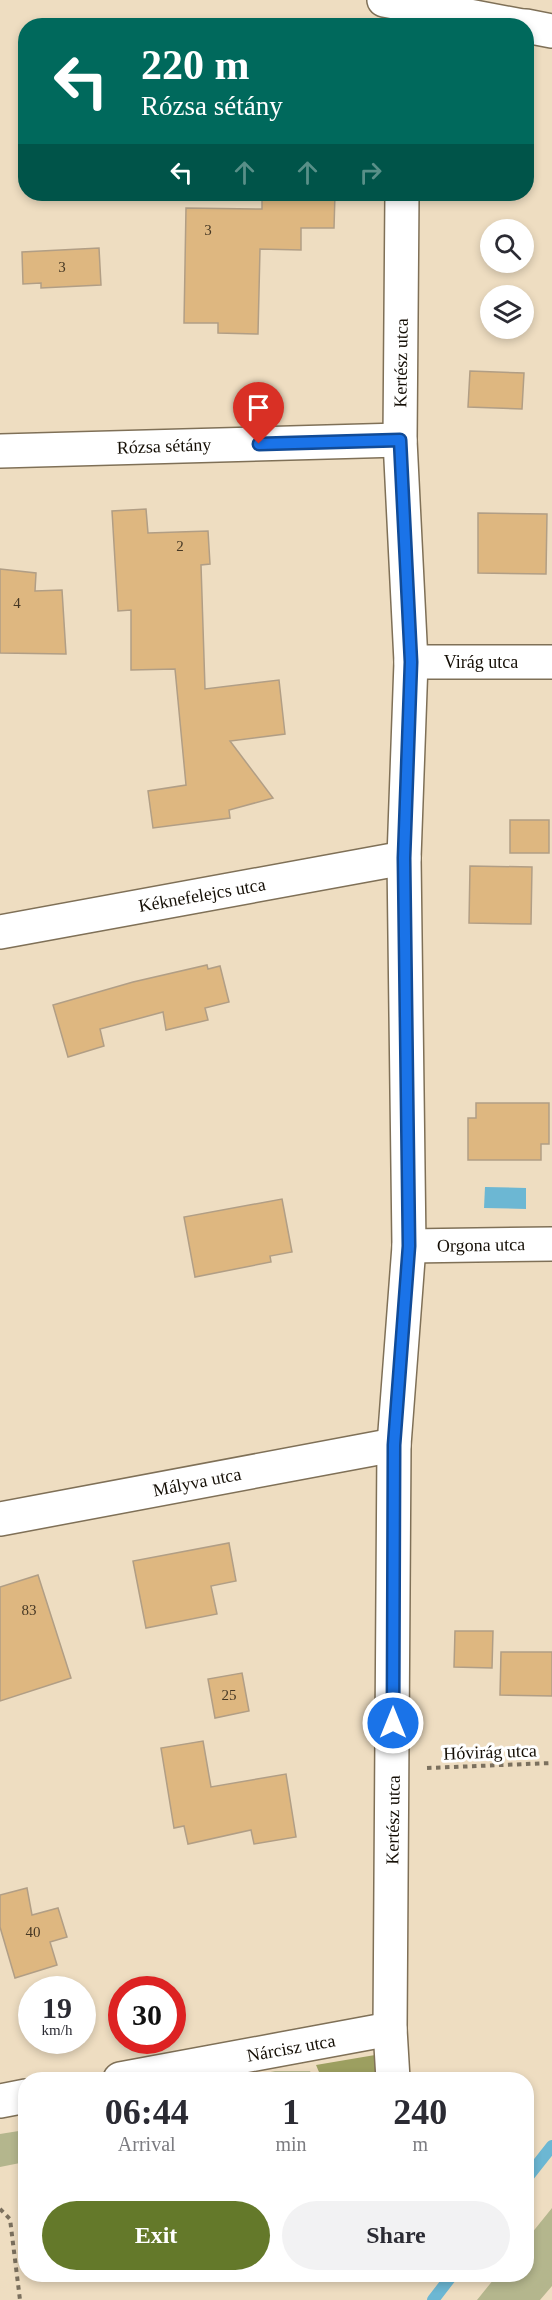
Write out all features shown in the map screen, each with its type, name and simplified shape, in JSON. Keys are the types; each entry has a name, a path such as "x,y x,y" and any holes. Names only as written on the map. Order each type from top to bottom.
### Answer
{"street":[{"path":"399,7 471,18"},
{"path":"534,28 552,31"},
{"name":"Kertész utca","path":"393,2072 390,2029 394,1445 409,1246 404,858 411,662 400,440 402,201"},
{"name":"Rózsa sétány","path":"0,451 400,440"},
{"name":"Virág utca","path":"411,662 552,662"},
{"name":"Kéknefelejcs utca","path":"0,932 404,858"},
{"name":"Orgona utca","path":"409,1246 552,1244"},
{"name":"Mályva utca","path":"0,1519 394,1445"},
{"name":"Nárcisz utca","path":"158,2072 390,2029"},
{"path":"0,2101 18,2098"}],"path":[{"name":"Hóvirág utca","path":"393,1769 552,1763"},
{"path":"0,2209 10,2219 20,2300"}],"green space":[{"path":"375,2055 393,2072 319,2072 316,2065"},
{"path":"310,2071 310,2072 270,2072"},
{"path":"18,2131 18,2163 0,2167 0,2134"},
{"path":"552,2208 552,2286 540,2300 477,2300 492,2282 534,2282 534,2230"}],"water":[{"path":"485,1187 526,1188 526,1209 484,1208"}],"building":[{"path":"262,201 335,201 334,228 301,228 301,250 260,249 258,334 218,333 218,323 184,323 186,208 262,209"},
{"path":"99,248 101,285 41,288 41,283 23,284 22,252"},
{"path":"470,371 524,373 522,409 468,407"},
{"path":"146,509 148,533 208,531 210,564 201,565 205,689 279,680 285,734 230,741 273,798 229,810 230,818 153,828 148,791 186,785 175,669 131,670 131,610 118,611 112,511"},
{"path":"478,513 547,514 546,574 478,573"},
{"path":"0,569 36,573 35,591 62,590 66,654 0,653"},
{"path":"510,820 549,820 549,853 510,853"},
{"path":"470,866 532,867 531,924 469,923"},
{"path":"207,965 208,969 220,966 229,1002 205,1008 208,1020 166,1030 163,1012 100,1029 104,1046 68,1057 53,1005 133,982"},
{"path":"476,1103 549,1103 549,1144 541,1144 541,1160 468,1160 468,1118 476,1118"},
{"path":"282,1199 292,1252 270,1256 271,1262 195,1277 184,1217"},
{"path":"229,1543 236,1581 211,1586 217,1614 146,1628 133,1561"},
{"path":"38,1575 71,1678 0,1701 0,1587"},
{"path":"455,1631 493,1631 492,1668 454,1667"},
{"path":"501,1652 552,1652 552,1696 500,1695"},
{"path":"242,1673 249,1711 215,1718 208,1679"},
{"path":"203,1741 211,1787 286,1774 296,1837 254,1844 251,1830 188,1844 184,1826 174,1828 161,1748"},
{"path":"27,1888 32,1915 58,1908 67,1937 50,1942 57,1965 15,1978 0,1927 0,1895"}],"waterway":[{"path":"534,2169 552,2146"},
{"path":"433,2300 447,2282"}],"route":[{"path":"259,444 400,440 411,662 404,858 409,1246 394,1445 393,1723"}]}
